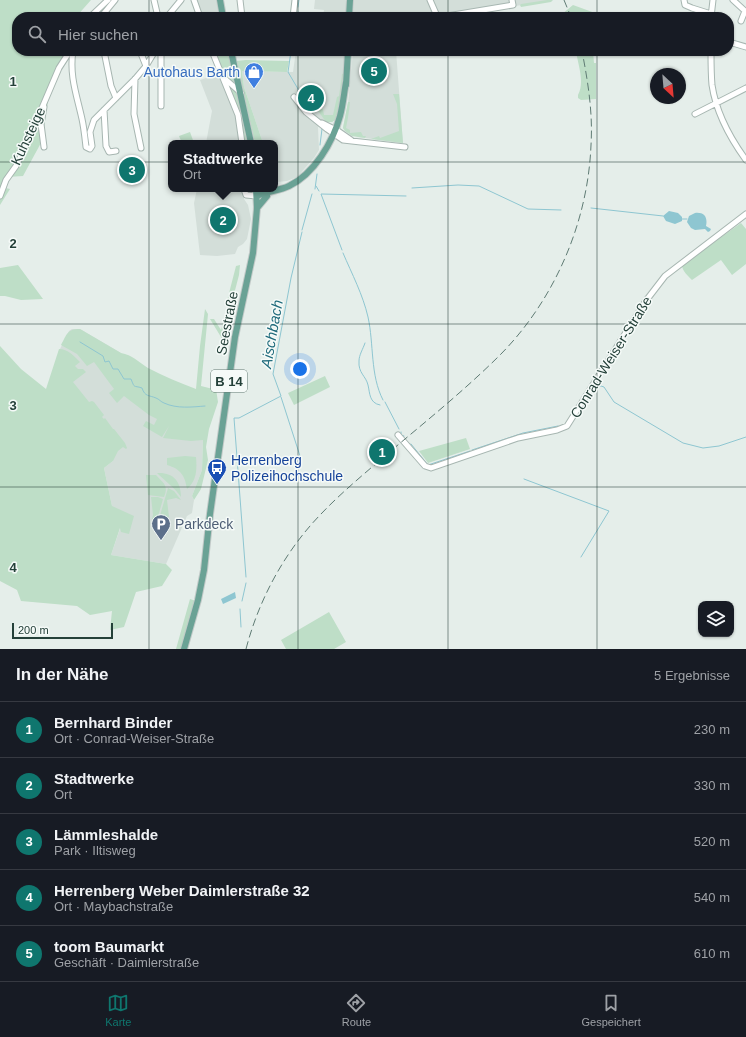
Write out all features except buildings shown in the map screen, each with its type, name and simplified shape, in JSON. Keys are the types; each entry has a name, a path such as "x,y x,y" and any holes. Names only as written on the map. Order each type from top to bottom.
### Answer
{"main road":[{"path":"220,0 222,12"},
{"path":"349,12 350,0"},
{"path":"232,56 250,140"},
{"path":"278,191 286,188 297,181 324,156 344,110 348,56"},
{"path":"257,196 262,192"},
{"path":"257,208 262,192"},
{"name":"Seestraße","path":"184,649 198,600 204,570 210,514 234,344 253,253 257,196"}],"street":[{"path":"95,12 108,0"},
{"path":"105,12 115,0"},
{"path":"154,0 157,12"},
{"path":"170,12 181,0"},
{"path":"194,0 198,12"},
{"path":"240,0 241,12"},
{"path":"294,12 296,0"},
{"path":"430,0 435,12"},
{"path":"684,0 685,5 702,12"},
{"path":"712,12 713,0"},
{"path":"733,0 745,11 741,21"},
{"path":"462,12 513,3"},
{"path":"734,43 746,47"},
{"path":"44,147 41,124 45,98 59,68 67,56"},
{"path":"73,56 72,70 75,96 82,120 86,147 90,149 92,146 90,132 94,120 135,79 152,56"},
{"path":"105,56 111,86 116,98"},
{"path":"142,56 146,66"},
{"path":"161,56 161,106"},
{"path":"214,56 238,115 242,140"},
{"path":"711,56 713,86 717,103 726,126 746,160"},
{"path":"222,76 241,94"},
{"path":"135,79 134,114 140,148"},
{"path":"695,114 746,88"},
{"path":"294,97 306,112 321,123 325,124 343,140 405,147"},
{"name":"Kuhsteige","path":"0,196 6,180 16,166 27,143 45,98"},
{"path":"104,110 106,146 109,152 116,151"},
{"path":"245,192 246,195 257,196"},
{"name":"Conrad-Weiser-Straße","path":"398,435 425,466 431,468 518,438 557,430 567,426 645,302 665,276 746,214"}],"shaded area":[{"path":"197,0 216,0 218,12 201,12"},
{"path":"315,0 348,0 347,12 324,12 324,10 314,9"},
{"path":"354,0 552,0 480,12 353,12"},
{"path":"295,56 344,56 340,101 335,120 332,122 326,122 318,127 319,150 297,177 287,181 278,182 278,140 262,140 244,87 242,71 293,72"},
{"path":"353,56 396,56 403,143 358,137 345,131 343,128 348,103"},
{"path":"218,74 237,118 240,140 207,140 212,111 200,80"},
{"path":"196,192 243,192 244,199 248,205 251,219 247,239 238,247 235,254 217,256 200,255 194,203"},
{"path":"72,329 80,329 121,353 203,440 202,470 192,496 194,500 192,513 187,516 166,564 111,555 121,526 112,506 104,468 113,461 68,397 58,353 69,331"}],"green space":[{"path":"0,0 91,0 80,12 12,12 12,56 69,56 69,58 61,69 48,101 42,141 23,176 7,177 1,187 10,189 0,205"},
{"path":"553,0 551,2 521,7 520,5 521,4"},
{"path":"573,5 592,12 564,12"},
{"path":"217,56 229,56 237,87 224,74"},
{"path":"577,56 593,56 594,63 596,63 596,99 581,100 578,98 581,85"},
{"path":"236,61 289,61 287,72 242,71 244,87 262,140 254,140"},
{"path":"344,73 337,116 332,122 326,122 309,98 316,99 316,104 319,108 323,109 324,115 333,115 337,97 339,96 342,74"},
{"path":"228,83 237,92 248,140 244,140 241,121"},
{"path":"393,94 399,94 403,143 371,139 379,136 380,138 399,131 397,104"},
{"path":"348,102 350,102 346,128 350,130 350,133 361,132 363,136 366,136 365,138 352,136 343,128"},
{"path":"190,132 193,140 181,140 179,136"},
{"path":"135,163 137,176 128,178 127,164"},
{"path":"741,223 746,229 746,264 732,275 721,260 692,280 684,271 682,265"},
{"path":"18,265 43,299 21,300 0,296 0,268"},
{"path":"240,265 239,275 220,348 221,337 210,319 214,319 221,330 236,266"},
{"path":"205,309 208,314 201,386 216,389 218,402 209,429 206,447 208,460 201,489 194,500 192,496 202,470 203,440 191,441 163,438 169,426 162,437 143,426 146,421 154,425 157,419 149,415 124,396 117,403 109,393 114,389 94,362 87,366 77,354 61,345 66,335 70,331 80,329 121,353 132,357 148,368 196,389"},
{"path":"0,346 21,369 46,389 59,349 71,353 80,362 75,366 86,372 73,382 89,402 94,402 104,415 102,417 104,419 105,418 125,443 127,448 126,449 123,447 118,451 113,461 104,468 112,506 134,516 129,534 121,532 120,528 111,555 166,564 172,570 162,586 136,592 124,627 110,630 112,611 90,615 77,606 21,601 17,590 0,581"},
{"path":"325,376 330,387 294,405 288,393"},
{"path":"466,438 470,449 428,463 419,451"},
{"path":"185,456 196,457 195,478 187,489 182,474 176,469 167,465 167,458"},
{"path":"157,473 168,474 178,482 181,497 173,488"},
{"path":"146,475 156,475 163,482 166,487 164,497 148,495"},
{"path":"168,488 174,491 181,500 176,498 167,500 169,517 159,519"},
{"path":"151,497 163,499 157,520 152,519"},
{"path":"190,599 196,601 182,649 176,649"},
{"path":"329,612 346,642 334,649 286,649 281,640"}],"water":[{"path":"669,211 678,213 682,217 682,221 675,224 666,221 663,216"},
{"path":"695,213 701,213 705,216 706,226 711,229 710,231 708,232 705,229 695,230 691,228 687,222 689,216"},
{"path":"235,592 236,598 223,604 221,599"}],"waterway":[{"name":"Aischbach","path":"298,7 299,0"},
{"name":"Aischbach","path":"290,56 288,72 301,94"},
{"name":"Aischbach","path":"304,98 311,108"},
{"name":"Aischbach","path":"320,145 322,129"},
{"name":"Aischbach","path":"315,189 317,174"},
{"path":"412,188 458,185 479,186 528,209 561,210"},
{"name":"Aischbach","path":"316,186 319,191"},
{"name":"Aischbach","path":"302,230 312,194"},
{"path":"342,250 321,194 406,196"},
{"path":"591,208 663,216"},
{"path":"682,219 687,219"},
{"name":"Aischbach","path":"246,577 234,418 239,418 281,396 273,374 291,278 302,232"},
{"path":"343,253 366,309 370,327 374,370 383,400"},
{"path":"80,342 103,356 105,362 109,361 113,369 118,369 124,379 131,379 134,385 142,388 144,393 169,405 184,407 205,406"},
{"path":"365,343 360,354 359,365 367,382 372,400 376,404 380,405"},
{"path":"571,424 596,387 601,386 604,387 614,402 683,443 703,448 719,446 746,437"},
{"path":"281,397 301,459"},
{"path":"385,402 399,429"},
{"path":"472,450 523,433 558,426"},
{"path":"401,432 401,435 404,436"},
{"path":"411,444 428,465 470,451"},
{"path":"524,479 609,511 581,557"},
{"path":"242,601 246,583"},
{"path":"240,609 241,627"}],"railway":[{"path":"564,0 569,12"},
{"path":"246,649 251,630 266,594 285,560 308,528 345,491 459,393 501,354 537,309 552,284 565,258 575,230 583,202 588,174 591,145 591,109 583,56"}],"place":[{"name":"toom Baumarkt","path":"374,71"},
{"name":"Autohaus Barth","path":"254,89"},
{"name":"Herrenberg Weber Daimlerstraße 32","path":"311,98"},
{"name":"Lämmleshalde","path":"132,170"},
{"name":"Stadtwerke","path":"223,220"},
{"name":"Bernhard Binder","path":"382,452"},
{"name":"Herrenberg Polizeihochschule","path":"217,485"},
{"name":"Parkdeck","path":"161,541"}]}
